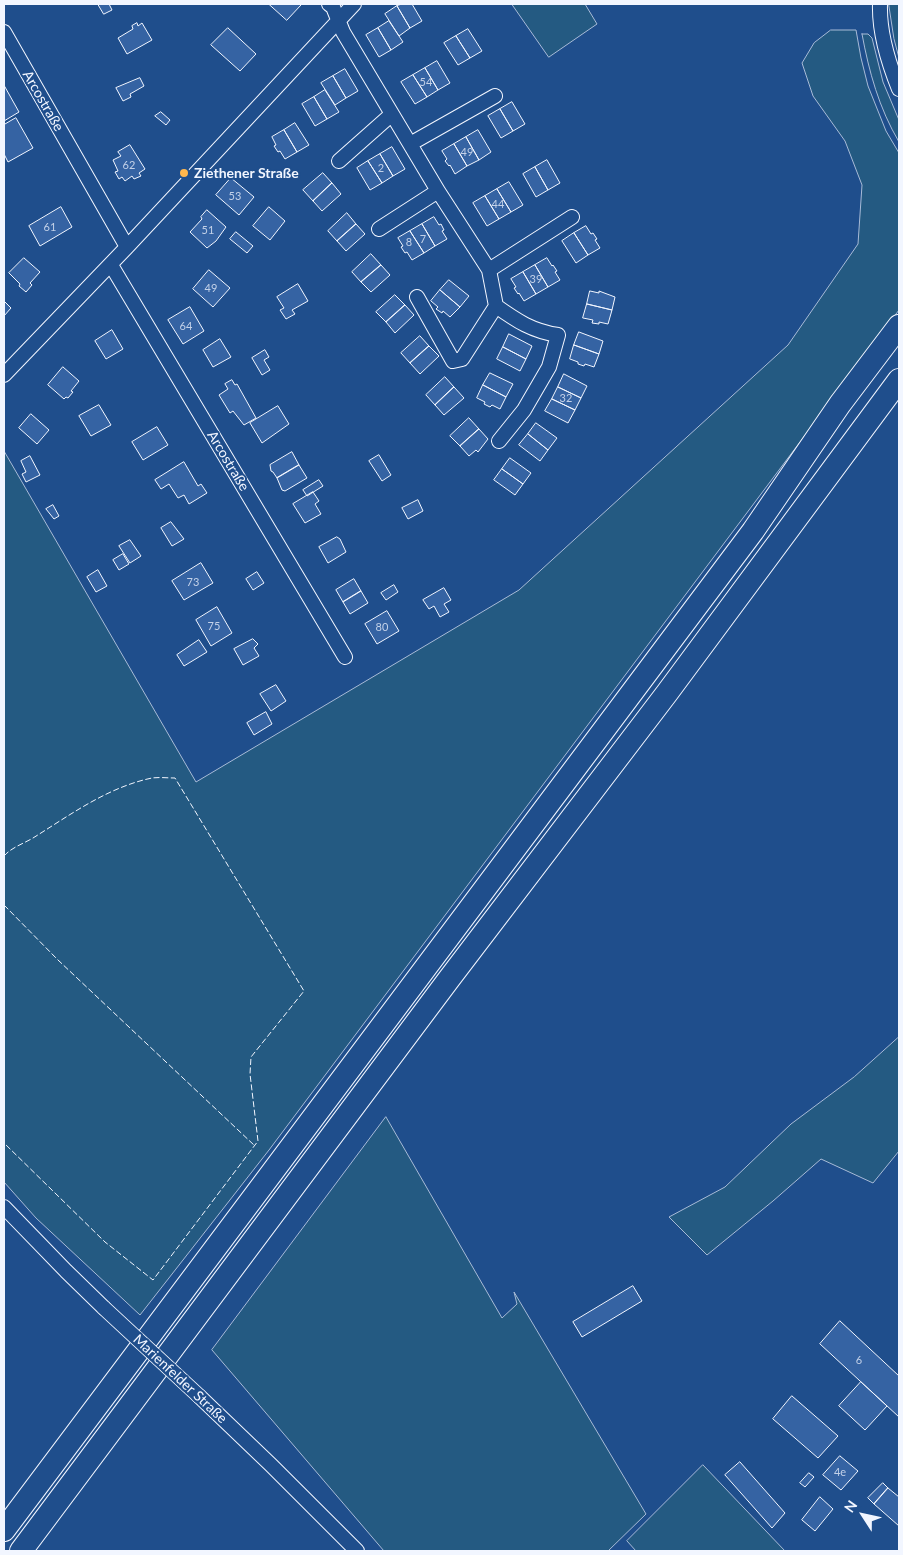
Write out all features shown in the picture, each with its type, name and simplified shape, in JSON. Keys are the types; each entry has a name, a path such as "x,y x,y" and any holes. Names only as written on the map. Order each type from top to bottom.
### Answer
{"main road":[{"path":"4,1530 753,531 840,404 899,326"},
{"path":"22,1551 455,972 667,693 899,380"}],"street":[{"path":"330,4 343,32 438,191 489,270 496,306 462,358 453,361 417,297"},
{"path":"4,375 127,247 354,4"},
{"path":"880,4 885,49 899,89"},
{"name":"Arcostraße","path":"4,32 127,247"},
{"path":"410,144 495,96"},
{"path":"339,161 392,114"},
{"path":"379,229 438,191"},
{"path":"489,270 572,217"},
{"name":"Arcostraße","path":"110,265 345,658"},
{"path":"496,306 526,326 558,335 549,367 524,410 499,441"},
{"name":"Marienfelder Straße","path":"4,1207 104,1308 272,1465 358,1551"}],"shaded area":[{"path":"512,4 585,4 597,24 549,57"},
{"path":"889,4 899,4 899,58 894,39"},
{"path":"831,30 856,30 868,86 886,131 899,153 899,310 269,1150 140,1315 36,1218 4,1182 4,451 196,782 519,590 788,345 858,244 862,185 845,141 813,96 802,63 814,43"},
{"path":"862,34 868,34 872,38 883,82 899,120 899,142 876,90"},
{"path":"899,1037 899,1151 873,1183 821,1159 707,1255 669,1217 725,1187 791,1124 854,1077"},
{"path":"386,1117 502,1318 517,1304 514,1292 646,1514 608,1551 384,1551 212,1350"},
{"path":"703,1465 785,1551 636,1551 627,1541"}],"building":[{"path":"98,4 109,4 112,10 104,14"},
{"path":"269,4 300,4 301,5 287,20"},
{"path":"412,4 422,21 410,28 397,6"},
{"path":"397,6 410,28 399,36 385,14"},
{"path":"389,21 403,42 391,50 378,28"},
{"path":"137,23 138,26 142,23 152,40 127,54 118,38 133,29 132,26"},
{"path":"228,28 256,54 240,71 211,45"},
{"path":"378,28 391,50 379,57 366,35"},
{"path":"468,29 482,51 470,58 456,36"},
{"path":"456,36 470,58 458,65 444,43"},
{"path":"437,61 450,83 438,90 425,68"},
{"path":"425,68 438,90 427,97 413,75"},
{"path":"345,69 358,91 346,98 333,76"},
{"path":"413,75 427,97 415,104 401,82"},
{"path":"333,76 346,98 335,105 321,83"},
{"path":"140,78 144,86 130,94 131,97 123,101 116,88"},
{"path":"4,88 19,112 4,121"},
{"path":"325,90 339,112 327,119 314,97"},
{"path":"314,97 327,119 315,126 302,104"},
{"path":"512,102 525,124 513,131 500,109"},
{"path":"500,109 513,131 501,138 488,116"},
{"path":"161,112 170,120 166,125 155,116"},
{"path":"16,118 33,148 8,162 4,154 4,125"},
{"path":"295,123 309,145 297,152 284,130"},
{"path":"284,130 297,152 285,159 274,146 276,145 272,137"},
{"path":"478,130 491,152 479,160 466,137"},
{"path":"466,137 479,160 467,166 454,144"},
{"path":"454,144 467,166 455,174 450,165 445,161 447,159 442,151"},
{"path":"130,145 145,169 139,173 141,176 134,179 132,176 125,181 122,177 119,179 115,172 118,171 113,160 121,156 118,152"},
{"path":"392,147 405,169 393,176 380,154"},
{"path":"380,154 393,176 382,183 368,161"},
{"path":"547,160 560,183 548,190 535,167"},
{"path":"368,161 382,183 370,190 357,168"},
{"path":"535,167 548,190 536,197 523,174"},
{"path":"323,173 332,183 313,201 303,190"},
{"path":"231,178 254,197 239,215 216,195"},
{"path":"509,182 523,205 511,212 497,189"},
{"path":"332,183 341,194 322,211 313,201"},
{"path":"497,189 511,212 499,219 485,196"},
{"path":"485,196 499,219 487,226 473,203"},
{"path":"61,207 72,227 40,246 29,226"},
{"path":"269,207 285,221 270,240 253,226"},
{"path":"207,210 226,227 216,241 207,248 190,232 202,219 201,217"},
{"path":"347,213 356,224 337,241 328,231"},
{"path":"434,217 439,225 441,224 444,230 442,231 447,239 435,246 422,224"},
{"path":"356,224 365,234 346,251 337,241"},
{"path":"422,224 435,246 424,253 410,231"},
{"path":"586,226 597,239 595,240 600,248 588,255 574,233"},
{"path":"410,231 424,253 412,260 401,247 403,246 398,238"},
{"path":"236,232 253,246 247,253 230,239"},
{"path":"574,233 588,255 576,263 562,241"},
{"path":"371,254 381,265 361,282 352,272"},
{"path":"24,258 40,272 30,283 32,285 26,292 9,273"},
{"path":"547,258 557,271 555,272 560,280 548,287 535,265"},
{"path":"381,265 390,275 371,292 361,282"},
{"path":"535,265 548,287 536,294 523,272"},
{"path":"209,270 230,288 213,307 193,289"},
{"path":"523,272 536,294 524,301 514,288 516,287 511,279"},
{"path":"449,280 469,296 460,307 440,290"},
{"path":"298,284 308,301 292,310 295,314 286,319 280,310 284,308 277,297"},
{"path":"440,290 460,307 450,317 443,311 442,313 436,309 438,307 431,301"},
{"path":"590,291 599,293 599,291 615,297 612,310 587,304"},
{"path":"395,295 405,305 386,322 376,312"},
{"path":"4,301 11,308 4,316"},
{"path":"587,304 612,310 608,324 592,323 593,320 583,318"},
{"path":"405,305 414,315 395,333 386,322"},
{"path":"190,307 204,331 183,344 168,320"},
{"path":"112,330 123,349 106,359 95,341"},
{"path":"579,332 603,341 599,354 574,345"},
{"path":"509,334 532,346 526,359 503,347"},
{"path":"420,336 429,346 410,363 401,353"},
{"path":"220,339 231,357 213,367 203,350"},
{"path":"574,345 599,354 594,367 578,364 578,362 570,359"},
{"path":"429,346 439,356 420,374 410,363"},
{"path":"503,347 526,359 520,371 497,359"},
{"path":"265,350 269,357 264,360 270,370 262,375 252,358"},
{"path":"63,367 79,381 68,398 64,399 48,385"},
{"path":"490,373 513,384 506,397 483,385"},
{"path":"564,374 587,386 581,398 558,387"},
{"path":"445,377 454,387 435,405 426,395"},
{"path":"232,380 235,385 237,384 256,418 244,425 233,411 230,413 219,395 228,389 225,384"},
{"path":"483,385 506,397 500,409 492,405 490,407 477,398"},
{"path":"454,387 464,398 444,415 435,405"},
{"path":"558,387 581,398 575,410 552,399"},
{"path":"552,399 575,410 568,423 545,411"},
{"path":"99,405 111,425 91,436 79,416"},
{"path":"278,406 289,424 262,443 250,423"},
{"path":"31,414 49,430 37,444 19,428"},
{"path":"469,418 479,429 460,446 450,436"},
{"path":"536,423 557,438 548,450 528,434"},
{"path":"157,427 168,445 143,460 132,442"},
{"path":"479,429 488,439 478,452 476,450 469,456 460,446"},
{"path":"528,434 548,450 540,461 519,445"},
{"path":"292,452 299,465 277,478 271,471 270,465"},
{"path":"379,455 391,475 382,481 369,461"},
{"path":"30,456 40,475 26,482 22,474 26,472 21,461"},
{"path":"510,458 531,473 523,484 502,469"},
{"path":"184,462 198,486 201,484 207,493 189,504 184,495 178,498 169,484 161,489 155,480"},
{"path":"299,465 307,478 285,491 282,490 277,478"},
{"path":"502,469 523,484 515,495 494,480"},
{"path":"319,480 323,486 307,496 303,490"},
{"path":"313,492 319,501 315,504 321,514 305,523 293,504"},
{"path":"418,500 423,511 408,519 402,508"},
{"path":"53,505 59,516 54,519 46,509"},
{"path":"171,522 184,539 172,546 161,528"},
{"path":"337,537 340,539 346,552 328,563 319,547"},
{"path":"130,540 141,556 130,563 119,546"},
{"path":"123,554 129,564 119,570 113,560"},
{"path":"201,563 213,583 184,600 172,581"},
{"path":"98,570 107,586 96,592 87,577"},
{"path":"257,572 264,583 253,590 246,579"},
{"path":"354,579 361,591 343,602 336,590"},
{"path":"394,585 398,592 386,600 381,593"},
{"path":"444,588 451,600 444,604 449,612 440,617 434,606 429,609 423,600"},
{"path":"361,591 368,603 350,614 343,602"},
{"path":"217,607 232,633 211,646 196,620"},
{"path":"387,611 399,631 377,644 365,624"},
{"path":"253,639 258,644 254,648 259,656 243,665 234,649"},
{"path":"199,640 207,652 184,666 177,655"},
{"path":"276,685 286,701 271,711 260,694"},
{"path":"266,712 272,724 254,735 247,723"},
{"path":"633,1286 642,1301 582,1337 573,1322"},
{"path":"840,1321 899,1376 899,1417 820,1344"},
{"path":"861,1382 887,1406 865,1430 839,1406"},
{"path":"792,1396 838,1436 818,1458 773,1419"},
{"path":"840,1456 858,1471 841,1490 823,1475"},
{"path":"740,1462 785,1513 772,1528 725,1475"},
{"path":"809,1473 814,1477 805,1487 800,1483"},
{"path":"883,1483 888,1488 874,1504 868,1498"},
{"path":"888,1488 899,1497 899,1526 874,1504"},
{"path":"820,1497 833,1509 815,1531 802,1520"}],"fence":[{"path":"4,856 75,811 120,788 152,778 175,778 304,991 251,1057 250,1074 258,1141 153,1280 105,1242 4,1143"},
{"path":"4,905 58,960 255,1146"}],"place":[{"name":"Ziethener Straße","path":"184,173"}]}
